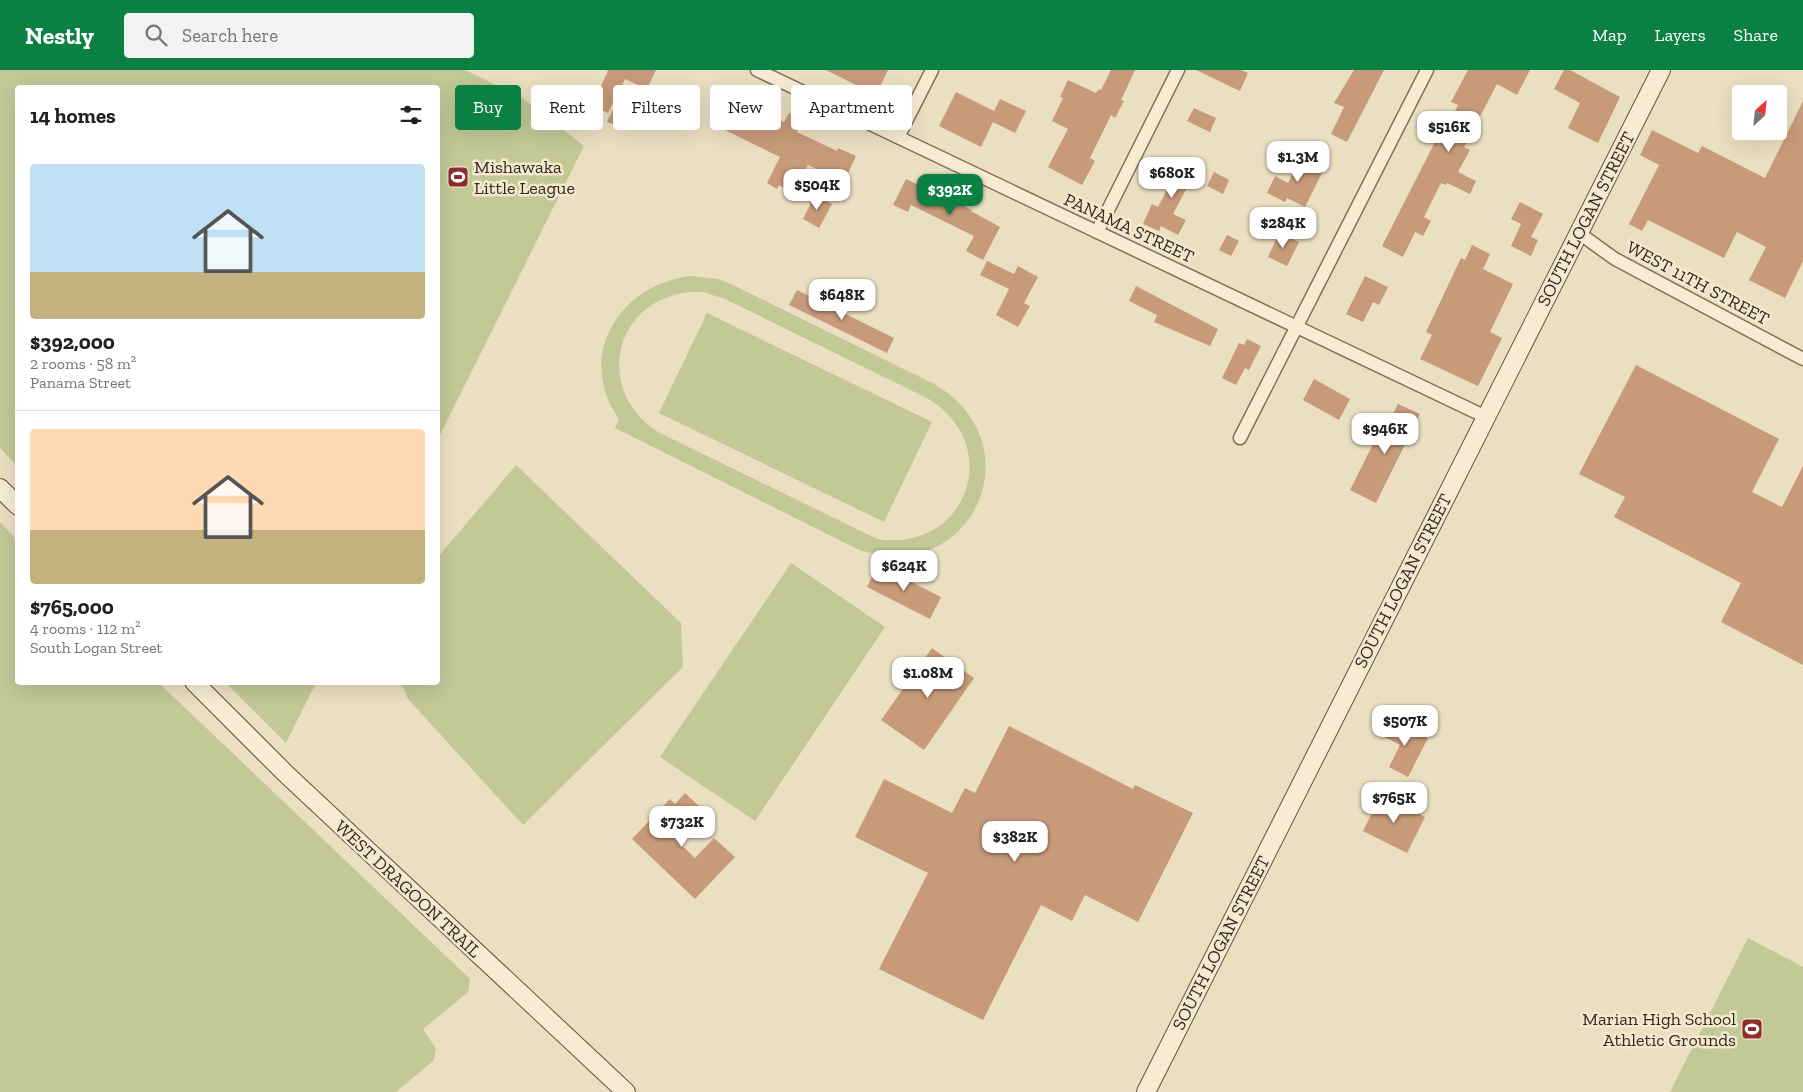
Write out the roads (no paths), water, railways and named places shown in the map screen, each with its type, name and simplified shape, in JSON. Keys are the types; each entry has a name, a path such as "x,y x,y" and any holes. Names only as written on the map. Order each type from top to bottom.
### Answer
{"street":[{"name":"PANAMA STREET","path":"758,70 1486,417"},
{"path":"898,138 932,70"},
{"path":"1097,232 1178,70"},
{"path":"1240,438 1427,70"},
{"name":"SOUTH LOGAN STREET","path":"1146,1092 1661,70"},
{"name":"WEST 11TH STREET","path":"1579,233 1615,259 1803,359"},
{"path":"0,488 15,503"},
{"name":"WEST DRAGOON TRAIL","path":"197,685 286,774 626,1092"}],"place":[{"name":"Mishawaka Little League","path":"458,177"},
{"name":"Marian High School Athletic Grounds","path":"1752,1029"}]}
